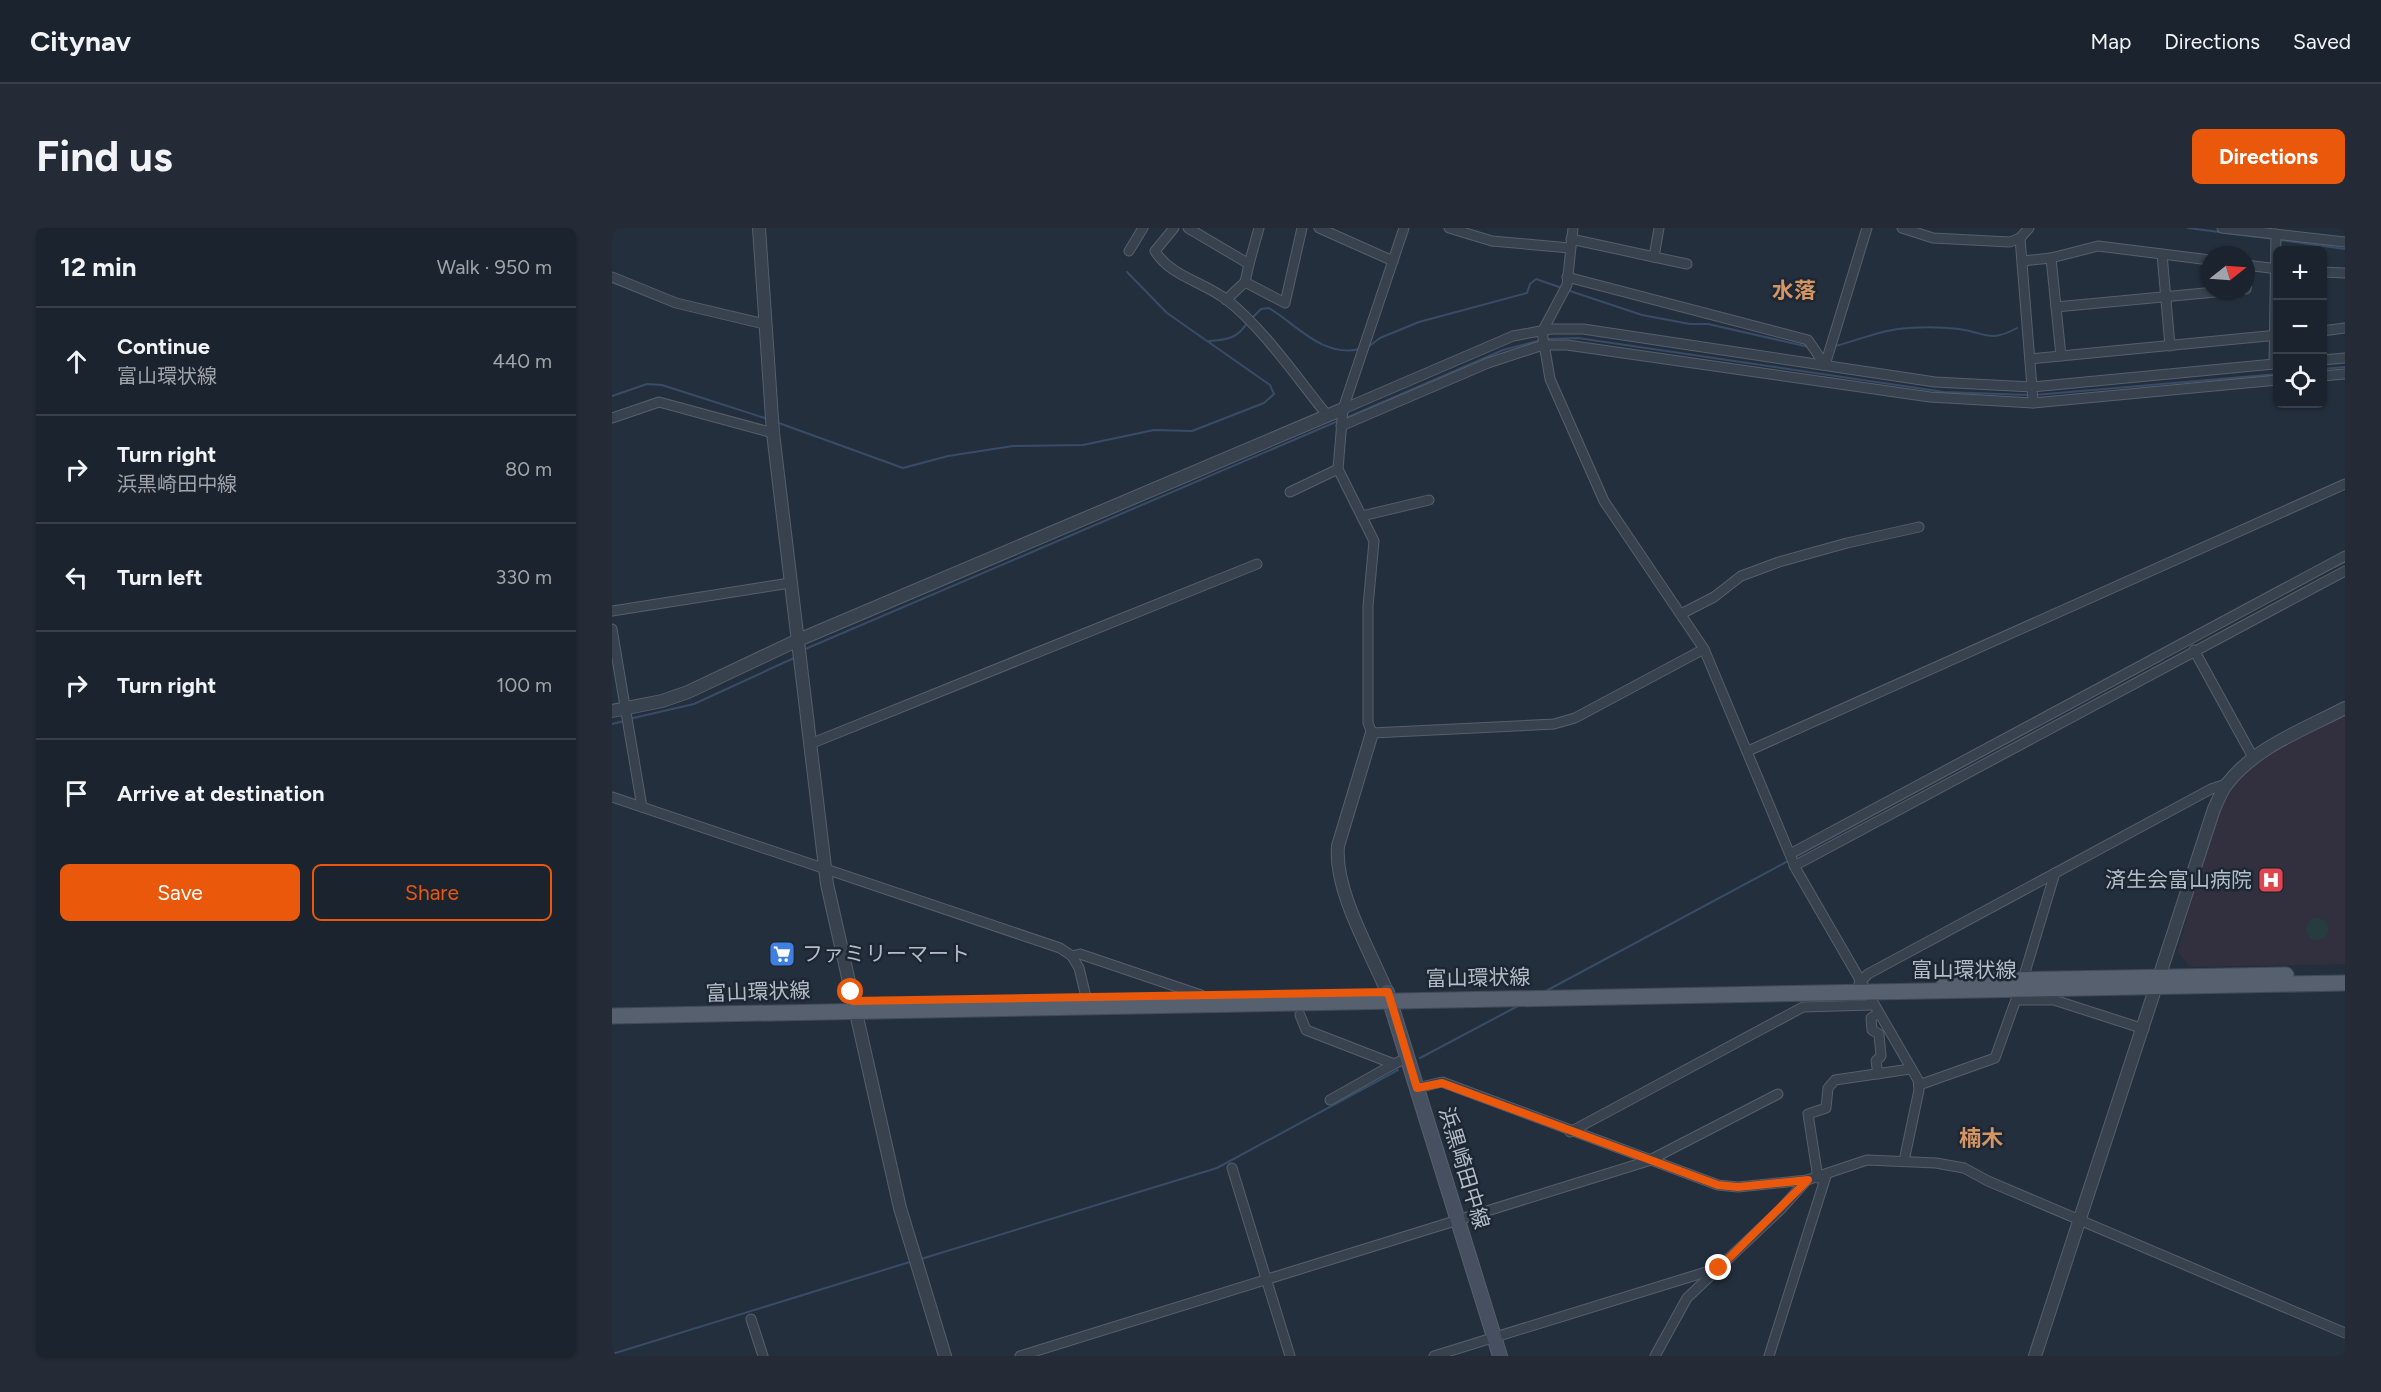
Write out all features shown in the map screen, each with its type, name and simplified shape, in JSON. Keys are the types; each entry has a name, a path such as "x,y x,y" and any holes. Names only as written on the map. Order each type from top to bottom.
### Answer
{"main road":[{"name":"富山環状線","path":"612,1016 854,1005 1201,995 1868,998 2345,974"},
{"name":"富山環状線","path":"2159,982 2345,983"},
{"name":"富山環状線","path":"612,1007 1389,997"},
{"name":"浜黒崎田中線","path":"1389,997 1401,1061 1417,1088 1500,1356"}],"street":[{"path":"759,228 773,434 825,868 900,1208 945,1356"},
{"path":"1129,250 1143,228"},
{"path":"1174,228 1155,251 1162,263 1226,300 1272,347 1327,415"},
{"path":"1188,228 1249,264"},
{"path":"1226,300 1245,282 1258,228"},
{"path":"1245,282 1285,303 1302,228"},
{"path":"1319,228 1339,232 1393,261"},
{"path":"1389,997 1344,893 1337,858 1338,846 1372,733 1368,723 1368,606 1374,541 1338,469 1343,409 1404,228"},
{"path":"1449,228 1492,240 1571,243 1687,264"},
{"path":"1573,228 1567,285 1542,332 1542,345 1550,379 1604,501 1704,649 1794,866 1919,1085 1904,1161"},
{"path":"1654,257 1659,228"},
{"path":"1825,365 1867,228"},
{"path":"1902,228 1933,238 2010,242 2020,238 2029,228"},
{"path":"2222,228 2345,242"},
{"path":"2276,234 2276,246"},
{"path":"2020,238 2033,403"},
{"path":"2022,261 2051,258 2098,246 2201,259"},
{"path":"2162,254 2170,346"},
{"path":"2051,258 2061,356"},
{"path":"2255,266 2273,268"},
{"path":"2327,272 2345,273"},
{"path":"612,277 676,303 764,324"},
{"path":"1567,277 1808,340 1825,365"},
{"path":"2056,307 2201,294"},
{"path":"2327,330 2345,328"},
{"path":"612,711 662,701 688,692 796,641 1513,336 1582,329 1935,382 2032,387 2273,364"},
{"path":"2030,359 2273,335"},
{"path":"1341,426 1488,363 1542,345 1593,347 1930,397 2033,403 2273,380"},
{"path":"2327,360 2345,358"},
{"path":"2327,376 2345,374"},
{"path":"612,418 659,402 773,434"},
{"path":"1290,492 1338,469"},
{"path":"1748,751 2345,484"},
{"path":"1362,516 1429,500"},
{"path":"1681,614 1714,597 1741,576 1779,562 1846,543 1919,526"},
{"path":"1790,854 2345,556"},
{"path":"810,744 1257,564"},
{"path":"1794,866 2345,571"},
{"path":"612,611 790,583"},
{"path":"612,629 642,807"},
{"path":"1372,733 1554,724 1575,718 1704,649"},
{"path":"2194,650 2254,759"},
{"path":"2069,703 2076,715"},
{"path":"2035,1356 2144,1029 2214,809 2226,784 2254,759 2269,748 2345,708"},
{"path":"1878,1074 1876,1061 1881,1056 1879,1034 1872,1030 1868,974 2211,789 2226,784"},
{"path":"612,797 1060,948 1072,956 1079,968 1086,997"},
{"path":"1919,1085 1995,1058 2020,990 2055,873"},
{"path":"1072,956 1080,954 1201,995"},
{"path":"2020,990 2144,1029"},
{"path":"1570,1132 1803,1007 1868,998"},
{"path":"1300,1015 1306,1030 1401,1061"},
{"path":"1330,1100 1401,1061"},
{"path":"1769,1356 1822,1177 1808,1114 1826,1108 1828,1088 1835,1080 1910,1069"},
{"path":"1417,1088 1442,1083 1702,1181 1738,1187 1808,1180 1866,1160 1904,1161 1964,1168 1988,1181 2345,1333"},
{"path":"1020,1356 1648,1161 1778,1094"},
{"path":"1232,1168 1290,1356"},
{"path":"1655,1356 1687,1298 1808,1180"},
{"path":"1434,1356 1719,1268"},
{"path":"751,1319 763,1356"}],"shaded area":[{"name":"済生会富山病院","path":"2345,708 2345,964 2190,967 2178,952 2214,809 2248,763"}],"green space":[{"path":"2317,918 2325,921 2328,929 2325,937 2317,940 2309,937 2306,929 2309,921"}],"waterway":[{"path":"2188,228 2274,239"},
{"path":"2280,240 2345,249"},
{"path":"776,422 903,468 948,456 1013,446 1083,445 1154,430 1192,431 1264,403 1274,394 1270,385 1167,313 1127,272"},
{"path":"1368,347 1380,338 1419,322 1527,293 1530,284 1536,279 1562,288"},
{"path":"1567,290 1642,315 1690,324 1708,324 1809,347"},
{"path":"1251,319 1261,309 1269,308 1322,344 1347,351 1360,349"},
{"path":"1209,341 1231,337 1240,332 1247,323"},
{"path":"1835,346 1898,329 1946,328 1994,336 2017,328"},
{"path":"1547,339 1578,338 1944,392 2029,395"},
{"path":"1346,418 1503,350 1541,340"},
{"path":"2327,369 2345,367"},
{"path":"2035,395 2273,374"},
{"path":"612,396 647,384 662,385 768,419"},
{"path":"803,650 1338,421"},
{"path":"2334,567 2345,562"},
{"path":"629,719 694,704 794,658"},
{"path":"1795,857 2163,659"},
{"path":"612,724 624,721"},
{"path":"1544,992 1790,860"},
{"path":"1420,1058 1518,1006"},
{"path":"921,1259 1217,1168 1398,1070"},
{"path":"612,1354 913,1261"}],"place":[{"name":"済生会富山病院","path":"2271,880"},
{"name":"ファミリーマート","path":"782,954"}],"district":[{"name":"水落","path":"1794,290"},
{"name":"楠木","path":"1981,1138"}],"route":[{"path":"851,992 853,1001 1388,992 1417,1088 1442,1083 1718,1185 1738,1187 1778,1185 1808,1180 1719,1268"}]}
